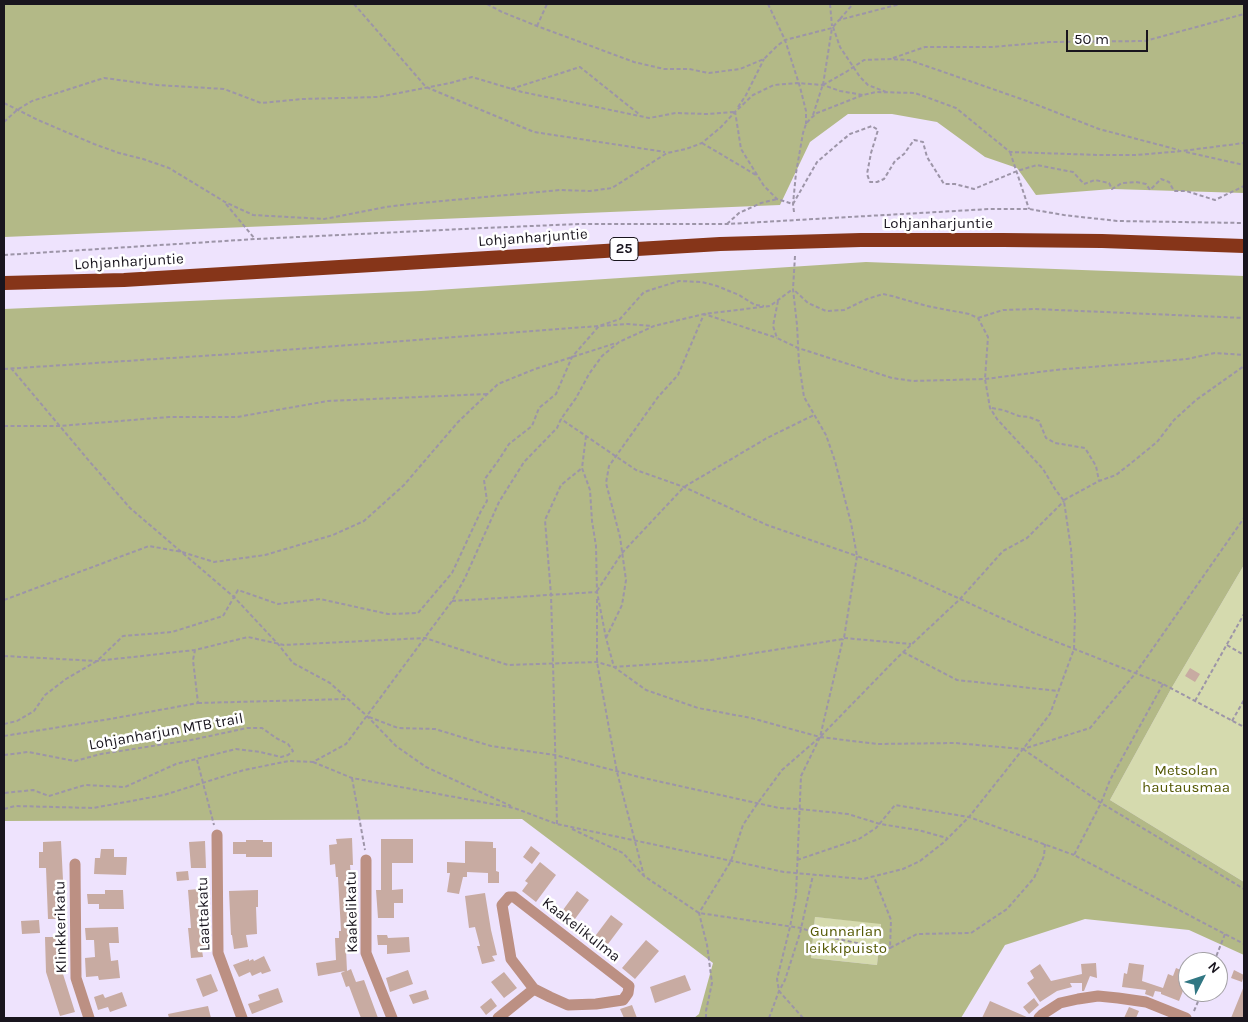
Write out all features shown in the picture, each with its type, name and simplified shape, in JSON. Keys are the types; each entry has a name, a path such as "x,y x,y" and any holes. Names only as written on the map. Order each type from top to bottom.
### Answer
{"highway":[{"name":"Lohjanharjuntie","path":"4,283 124,280 720,244 861,240 1003,240 1111,241 1244,246"}],"street":[{"name":"Laattakatu","path":"217,835 218,953 242,1018"},
{"name":"Kaakelikatu","path":"366,860 366,952 392,1018"},
{"name":"Klinkkerikatu","path":"75,864 76,978 89,1018"},
{"name":"Kaakelikulma","path":"509,897 514,897 629,986 628,993 623,1000 596,1004 568,1005 534,989 510,958 502,905 509,897"},
{"path":"498,1018 534,989"},
{"path":"1039,1018 1060,1003 1098,996 1146,1002 1186,1018"}],"path":[{"path":"354,4 426,87 534,132 667,153"},
{"path":"487,4 537,26 634,62 664,68 709,72 740,69 764,59 785,40 832,28 853,4"},
{"path":"537,26 547,4"},
{"path":"768,4 785,40 806,111 806,124 796,173 794,212"},
{"path":"812,117 823,85 832,28 830,4"},
{"path":"839,20 900,4"},
{"path":"891,59 925,47 992,47 1049,42 1145,41 1244,14"},
{"path":"832,28 840,47 860,78 868,85 888,92"},
{"path":"764,59 735,112 741,149 764,186 778,199 793,204"},
{"path":"823,85 864,60 909,60 1099,128 1182,151 1244,165"},
{"path":"511,89 580,67 642,117"},
{"path":"4,122 17,110 32,101 104,78 156,85 224,89 261,102 378,97 450,83 472,76 522,92 648,118 676,113 707,114 735,112"},
{"path":"4,104 119,154 169,168 225,202 253,215 324,219 410,204 560,190 590,191 612,188 667,153 702,143 753,95 774,85 798,83 823,85 840,91 863,95"},
{"path":"806,124 817,113 863,95 876,92 914,93 956,108 1010,152 1029,209"},
{"path":"793,204 817,162 850,134 872,126 878,130 872,146 867,174 870,182 884,179 895,161 904,154 914,140 923,142 927,156 944,184 955,184 974,189 1017,171 1037,165 1073,172 1084,184 1095,180 1109,184 1112,189 1122,183 1136,182 1146,184 1150,190 1161,179 1169,182 1174,191 1186,191 1215,200 1244,186"},
{"path":"702,143 758,176"},
{"path":"1010,152 1099,155 1137,154 1182,151 1244,143"},
{"path":"727,224 739,213 761,203 778,199"},
{"path":"225,202 256,239"},
{"path":"4,255 256,239 580,224 727,224 990,209 1029,209 1117,221 1244,223"},
{"path":"795,256 793,289 799,363 804,397 826,435 835,461 851,523 857,556 843,638 820,737 801,776 796,895 777,979 779,991 803,1018"},
{"path":"4,724 17,721 34,711 49,692 66,679 97,661 124,636 172,632 223,616 238,590 278,604 320,599 388,614 418,613 452,573 487,501 484,480 510,444 532,426 539,408 556,394 572,357 599,326 620,319 644,292 679,282 702,282 739,295 755,305 770,306"},
{"path":"4,600 149,546 182,552 214,562 265,555 333,535 364,521 404,485 458,422 498,384 534,369 619,342 654,326 704,314 770,306 793,289"},
{"path":"12,368 130,508 234,597 293,663 330,683 367,716 396,746 426,767 514,808 556,824 784,872 863,879 903,869 920,861 948,838 969,818 1050,714 1074,649 1075,614 1071,549 1064,501 1043,469 997,419 990,408 985,379 988,337 978,318 969,314 927,306 883,294 844,310 826,311 808,302 793,289"},
{"path":"777,338 773,326 778,300"},
{"path":"978,318 1003,310 1034,309 1244,318"},
{"path":"704,314 777,338 798,348 892,378 912,381 985,379 1055,370 1187,359 1215,353 1244,356"},
{"path":"606,638 622,604 626,580 620,537 606,483 608,466 658,397 678,375 704,314"},
{"path":"4,369 628,324 654,326"},
{"path":"314,762 346,744 452,601 465,578 499,502 524,462 557,428 589,374 602,356 619,342"},
{"path":"706,1018 712,983 708,945 698,913 731,860 743,825 782,770 820,737 902,652 960,599 1004,551 1027,538 1064,501 1099,481 1116,475 1157,442 1174,420 1196,400 1244,366"},
{"path":"4,426 59,426 169,416 237,417 328,401 487,394"},
{"path":"990,408 1039,421 1046,438 1055,444 1085,448 1096,466 1099,481"},
{"path":"614,667 597,592 622,553 684,487 767,438 814,415"},
{"path":"561,419 636,470 684,487 767,525 908,575 1034,633 1163,684 1244,727"},
{"path":"586,436 582,468 590,490 596,546 597,662 617,772 644,876"},
{"path":"556,824 554,664 545,520 562,485 582,468"},
{"path":"4,656 97,661 195,650 248,637 284,645 425,638 508,665 597,662 614,667 654,694 698,708 751,718 820,737 877,744 955,743 1023,749 1090,728 1135,674 1244,518"},
{"path":"452,601 597,592"},
{"path":"1195,701 1244,614"},
{"path":"614,667 711,660 843,638 912,644"},
{"path":"1227,645 1244,654"},
{"path":"195,650 193,660 198,703"},
{"path":"902,652 957,680 1058,691"},
{"path":"1074,855 1102,803 1110,780 1163,684"},
{"path":"4,736 198,703 348,699"},
{"path":"1232,721 1244,700"},
{"path":"367,716 398,728 435,729 491,746 555,755 617,772 757,804 779,808 848,814 880,824 918,830 948,838"},
{"name":"Lohjanharjun MTB trail","path":"4,755 28,752 75,761 101,754 191,740 247,728 262,728 288,744 293,751 281,757 236,749 176,764 125,787 85,785 49,796 33,790 4,793"},
{"path":"1023,749 1102,803 1244,889"},
{"path":"197,759 217,835"},
{"path":"4,809 15,806 92,808 164,795 244,770 289,761 314,762 352,778 514,808"},
{"path":"352,778 366,860"},
{"path":"797,860 859,839 876,828 894,805 969,818 1074,855 1244,944"},
{"path":"568,826 622,852 644,876 698,913 801,928 824,936 890,948 917,934 971,933 1007,909 1034,878 1044,856 1044,844"},
{"path":"769,1018 785,980 801,928 813,875"},
{"path":"873,876 891,920 890,948"},
{"path":"1218,952 1225,934"},
{"path":"1191,1018 1198,1002"}],"green space":[{"path":"4,4 1244,4 1244,193 1112,189 1036,195 1017,168 985,157 937,122 892,114 848,114 810,142 780,205 4,237"},
{"path":"866,262 1244,276 1244,565 1171,689 1110,800 1244,882 1244,955 1189,930 1085,919 1005,945 961,1018 694,1018 699,1014 713,963 522,819 4,821 4,309 421,291","holes":["815,917 881,924 877,965 811,958"]},
{"name":"Metsolan hautausmaa","path":"1244,565 1244,882 1110,800 1171,689"},
{"name":"Gunnarlan leikkipuisto","path":"815,917 881,923 877,965 811,958"}],"building":[{"path":"1190,668 1200,674 1195,682 1185,676"},
{"path":"352,838 353,865 350,865 352,888 354,888 357,950 346,950 347,971 351,969 356,982 364,980 378,1018 361,1018 349,986 346,987 341,973 345,971 318,976 316,963 336,960 335,938 339,938 339,931 341,931 338,877 336,877 335,864 330,865 329,845 337,844 336,839"},
{"path":"381,839 413,839 413,863 392,863 392,890 403,889 403,903 394,903 394,918 378,918 376,890 381,890"},
{"path":"246,840 272,842 272,857 246,857 246,854 233,854 233,842 246,842"},
{"path":"61,841 65,919 48,919 46,868 39,868 39,852 43,852 43,842"},
{"path":"205,841 206,868 191,868 189,842"},
{"path":"465,841 493,842 493,848 496,848 496,871 499,872 499,883 488,883 488,873 467,872 467,877 463,877 459,894 447,892 450,873 447,873 447,862 465,863"},
{"path":"531,846 540,853 532,864 523,857"},
{"path":"101,849 114,849 114,857 127,857 126,875 94,874 95,858 100,858"},
{"path":"540,862 556,875 536,902 522,891 528,883 525,881"},
{"path":"188,871 189,880 177,881 176,872"},
{"path":"208,888 210,912 206,913 209,950 202,950 203,957 191,958 188,928 191,928 188,890"},
{"path":"105,890 123,890 124,909 99,909 99,904 88,904 87,894 105,894"},
{"path":"258,890 258,907 256,907 257,934 246,935 248,947 234,949 231,935 229,891"},
{"path":"577,891 589,900 569,927 557,918"},
{"path":"485,893 497,955 492,956 495,961 482,964 477,946 480,946 475,927 469,928 465,896"},
{"path":"611,915 623,924 602,952 590,943"},
{"path":"39,920 40,933 22,934 21,921"},
{"path":"118,927 119,943 109,943 111,961 118,960 120,978 99,980 98,976 86,977 85,958 95,957 94,940 86,940 85,928"},
{"path":"377,935 387,935 388,938 409,937 410,952 387,954 387,945 378,945"},
{"path":"45,937 61,937 62,955 66,955 67,974 63,974 75,1012 60,1016 46,972"},
{"path":"646,940 659,951 635,979 622,968"},
{"path":"264,956 271,971 262,974 261,972 252,976 250,972 239,977 233,965 249,959 249,961 253,959 254,961"},
{"path":"1096,963 1097,978 1090,976 1084,991 1082,991 1082,983 1070,983 1072,987 1057,991 1040,1002 1027,983 1034,978 1030,971 1040,964 1051,981 1082,974 1081,964"},
{"path":"1129,963 1144,965 1142,981 1163,988 1168,974 1173,976 1176,968 1178,969 1178,1001 1161,994 1161,992 1155,991 1153,997 1145,994 1146,990 1122,987 1124,973 1127,974"},
{"path":"408,970 413,984 390,992 386,978"},
{"path":"1234,970 1244,975 1242,982 1231,978"},
{"path":"504,972 517,988 504,998 491,982"},
{"path":"211,974 218,991 203,997 196,979"},
{"path":"685,975 691,990 655,1003 650,987"},
{"path":"1244,986 1244,1018 1231,1018"},
{"path":"278,988 283,1002 252,1014 248,1004 260,1000 258,995"},
{"path":"426,990 429,999 413,1004 409,995"},
{"path":"122,992 127,1006 110,1012 108,1007 98,1010 94,997 103,994 105,998"},
{"path":"491,998 497,1006 486,1015 480,1007"},
{"path":"1034,998 1039,1005 1029,1014 1023,1007"},
{"path":"990,1001 1029,1018 982,1018"},
{"path":"632,1005 637,1018 624,1018 620,1009"},
{"path":"208,1006 211,1018 169,1018 168,1014"},
{"path":"1129,1007 1139,1011 1136,1018 1124,1018"}]}
